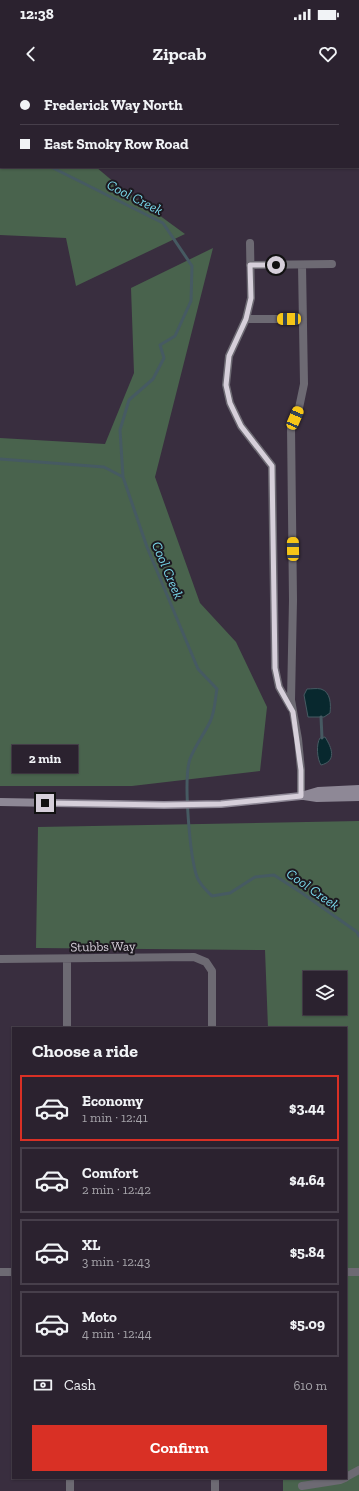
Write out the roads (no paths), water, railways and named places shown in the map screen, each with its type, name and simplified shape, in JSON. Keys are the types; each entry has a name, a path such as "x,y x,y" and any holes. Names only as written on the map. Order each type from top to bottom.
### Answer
{"street":[{"path":"250,243 251,298 246,319 229,356 226,385 230,403 241,426 272,466 275,668 279,687 293,712"},
{"path":"250,265 332,264"},
{"path":"301,796 301,770 291,700 293,600 291,427 299,408 304,384 302,265"},
{"path":"246,319 303,319"},
{"path":"0,802 164,805 221,804 301,796 318,791 359,789"},
{"path":"301,796 317,798 359,797"},
{"name":"Stubbs Way","path":"0,959 194,957 206,962 212,971 212,1027"},
{"path":"67,959 67,1027"},
{"path":"0,1272 12,1272"},
{"path":"347,1272 359,1272"},
{"path":"347,1477 359,1470"},
{"path":"70,1479 70,1491"},
{"path":"215,1479 215,1491"},
{"path":"302,1486 342,1479"}],"waterway":[{"name":"Cool Creek","path":"53,168 163,223 192,266 191,301 175,336 160,345 164,358 153,379 129,400 120,430 123,477 147,547 198,669 217,689 212,718 192,754 188,769 188,818 194,867 198,880 212,896 230,893 255,877 274,875 357,932 359,936"},
{"path":"0,459 104,467 123,477"},
{"path":"321,717 322,738"}]}
